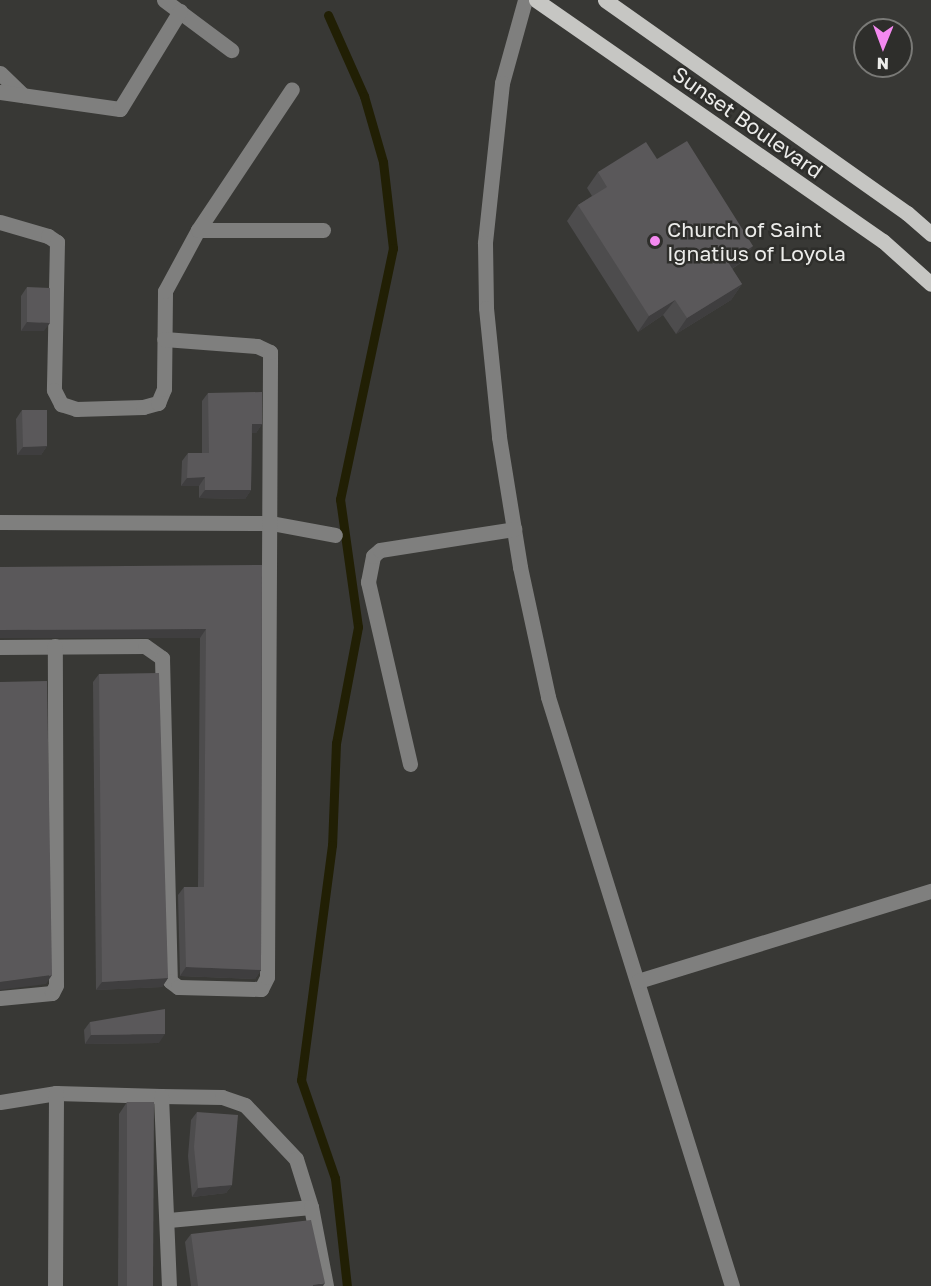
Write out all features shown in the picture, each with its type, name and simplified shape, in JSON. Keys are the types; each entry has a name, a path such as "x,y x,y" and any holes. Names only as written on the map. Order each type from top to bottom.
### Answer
{"main road":[{"name":"Sunset Boulevard","path":"536,0 883,241 931,284"},
{"name":"Sunset Boulevard","path":"605,0 907,213 931,234"}],"street":[{"path":"164,0 231,50"},
{"path":"525,0 502,83 485,243 486,308 514,529 548,697 732,1286"},
{"path":"0,92 120,109 180,11"},
{"path":"0,73 22,95"},
{"path":"0,222 48,236 57,242 54,390 61,404 76,409 143,407 158,403 164,388 165,291 198,230 292,89"},
{"path":"198,230 323,230"},
{"path":"0,647 145,646 156,650 162,658 170,981 178,987 261,989 267,977 271,523 270,352 257,346 164,339"},
{"path":"0,522 271,523 335,535"},
{"path":"410,764 368,582 372,556 380,550 514,529"},
{"path":"0,998 52,993 56,985 55,646"},
{"path":"638,981 931,891"},
{"path":"56,1093 56,1286"},
{"path":"0,1102 56,1093 222,1097 245,1106 296,1160 311,1207 326,1286"},
{"path":"161,1096 169,1220 169,1286"},
{"path":"169,1220 311,1207"}],"building":[{"name":"Church of Saint Ignatius of Loyola","path":"687,141 753,246 728,262 742,284 687,318 675,300 649,316 578,205 607,187 598,172 646,142 657,159"},
{"path":"27,287 50,288 50,323 27,322"},
{"path":"262,392 262,424 252,424 251,490 205,490 205,477 187,478 188,453 209,453 208,393"},
{"path":"22,410 47,410 47,446 23,447"},
{"path":"262,565 261,970 186,967 184,887 204,887 206,629 0,630 0,567"},
{"path":"159,673 168,978 102,982 99,674"},
{"path":"47,681 52,975 0,982 0,682"},
{"path":"165,1009 165,1034 91,1035 90,1022"},
{"path":"127,1102 154,1102 153,1286 127,1286"},
{"path":"197,1112 238,1115 232,1185 198,1188 194,1147"},
{"path":"311,1220 325,1283 313,1286 198,1286 191,1234"}],"waterway":[{"path":"328,15 364,96 383,162 393,248 340,499 358,627 336,743 332,845 301,1080 335,1178 347,1286"}],"place":[{"name":"Church of Saint Ignatius of Loyola","path":"655,241"}]}
